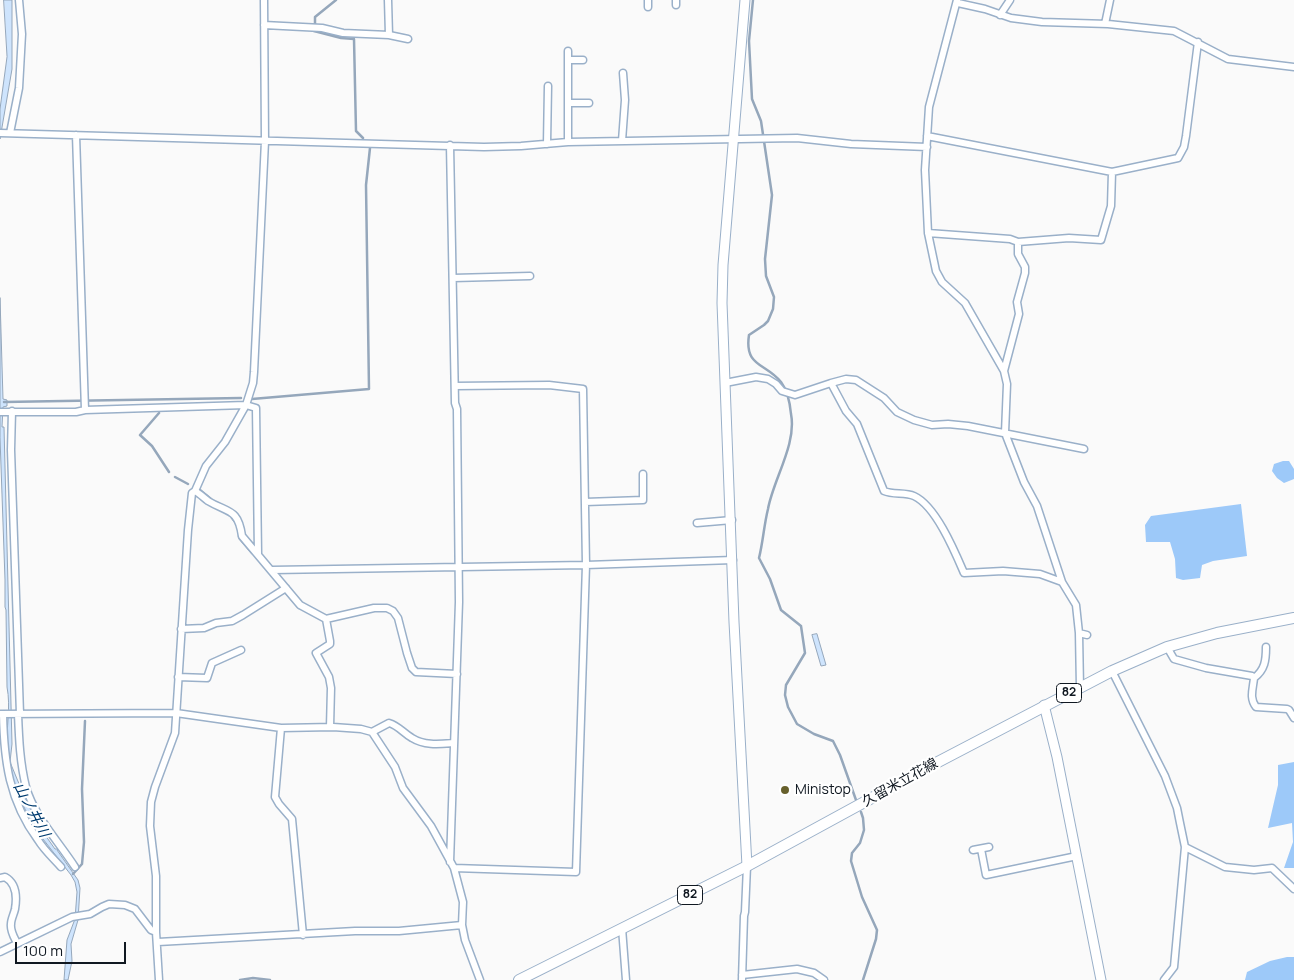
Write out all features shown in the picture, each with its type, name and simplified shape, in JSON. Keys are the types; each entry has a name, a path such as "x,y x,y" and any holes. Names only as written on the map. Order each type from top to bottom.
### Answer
{"main road":[{"name":"久留米立花線","path":"518,980 747,866 1044,705 1112,671 1167,647 1217,633 1294,618"}],"street":[{"path":"10,133 19,88 22,34 19,0"},
{"path":"159,980 156,932 156,876 150,826 151,802 154,788 175,733 192,493 195,491 206,466 224,442 246,405 253,383 265,140 264,0"},
{"path":"388,0 389,35"},
{"path":"745,0 723,265 723,343 747,866 742,978 797,969 814,973 824,980"},
{"path":"1000,15 1010,0"},
{"path":"1105,24 1110,0"},
{"path":"1080,688 1079,634 1076,605 1062,582 1037,506 1006,447 1007,384 1004,372 965,303 942,282 936,270 928,233 925,170 929,107 957,1 1000,15 1042,22 1105,24 1174,31 1228,58 1294,66"},
{"path":"264,25 322,28 343,33 389,35 408,39"},
{"path":"927,136 1112,172 1178,158 1184,147 1186,136 1198,42"},
{"path":"568,51 568,142"},
{"path":"568,60 583,60"},
{"path":"622,141 625,100 624,73"},
{"path":"547,144 548,86"},
{"path":"568,103 589,103"},
{"path":"0,133 450,146 522,146 568,142 797,138 851,144 926,147"},
{"path":"76,135 85,410"},
{"path":"450,146 455,402 458,409 459,566 450,862"},
{"path":"928,233 1010,239 1018,242 1069,238 1101,240 1111,206 1112,172"},
{"path":"1004,372 1019,314 1017,302 1025,273 1025,267 1018,254 1018,242"},
{"path":"453,278 530,276"},
{"path":"725,383 756,377 768,379 782,391 795,395 846,379 856,380 884,398 897,412 914,420 1005,433 1084,449"},
{"path":"831,383 846,411 857,424 884,491 912,495 924,504 946,532 964,573 1003,571 1040,574 1062,582"},
{"path":"454,868 576,872 586,565 584,389 549,385 455,386"},
{"path":"0,412 76,412 85,410 246,405 256,408 258,554"},
{"path":"12,411 11,450 21,762 27,790 39,814 75,867"},
{"path":"585,502 643,500 643,474"},
{"path":"195,491 209,501 230,510 240,522 242,536 300,605 326,619 374,608 387,608 393,611 398,618 406,653 412,668 416,672 457,674"},
{"path":"697,523 732,520"},
{"path":"272,570 586,565 733,560"},
{"path":"181,629 204,628 216,622 232,621 286,588"},
{"path":"326,619 330,644 316,653 329,677 331,688 330,727"},
{"path":"1079,634 1087,635"},
{"path":"1167,647 1174,659 1254,678"},
{"path":"1266,647 1265,664 1261,673 1254,678 1253,702 1256,707 1287,709 1294,718"},
{"path":"178,677 207,678 212,663 241,650"},
{"path":"1112,671 1165,776 1177,808 1185,848 1174,967 1164,980"},
{"path":"1044,705 1057,756 1101,980"},
{"path":"61,867 38,841 13,793 6,766 1,714 176,713 281,728 330,727 361,729 372,732 396,767 403,788 431,826 454,868 463,902 462,925 465,940 480,980"},
{"path":"372,732 389,723 396,725 411,738 420,742 430,744 454,743"},
{"path":"281,728 275,797 292,819 303,935"},
{"path":"989,847 977,849 986,875 1077,856"},
{"path":"1185,848 1225,867 1254,870 1272,868 1294,890"},
{"path":"0,878 5,877 10,880 15,888 15,909 10,924 17,943"},
{"path":"0,952 72,918 90,914 109,904 126,905 135,910 151,930 156,932"},
{"path":"158,942 303,935 355,930 399,931 462,925"},
{"path":"622,928 626,980"}],"shaded area":[{"path":"4,0 12,0 12,69 0,139 0,109 7,57"},
{"path":"0,298 3,399 7,400 7,406 3,407 2,427 4,427 12,744 10,762 38,825 55,849 58,849 78,880 80,888 78,920 71,944 72,961 68,980 64,980 67,940 75,919 77,892 75,882 34,826 12,780 8,760 9,702 0,438"},
{"path":"1289,461 1294,469 1294,479 1284,483 1272,471 1274,464"},
{"path":"1241,504 1247,556 1213,561 1202,565 1200,578 1183,580 1176,578 1175,559 1170,542 1146,542 1145,525 1151,516"},
{"path":"817,634 826,665 821,666 812,635"},
{"path":"1294,762 1294,868 1284,868 1293,842 1292,823 1268,828 1278,785 1278,765"},
{"path":"1294,957 1294,980 1245,980 1247,972 1270,961"}],"waterway":[{"path":"315,24 315,17 336,0"},
{"path":"753,0 749,41 752,99 761,121 772,195 765,259 766,276 774,297 773,309 768,321 749,335 748,345 753,359 775,376 783,385 791,410 792,426 788,450 771,498 759,558 770,579 781,610 801,626 805,653 786,685 785,695 788,707 797,724 814,734 833,741 856,800"},
{"path":"314,31 341,38 354,39 356,131 363,138"},
{"path":"252,399 369,389 366,185 370,148"},
{"path":"4,402 241,398"},
{"path":"159,413 140,435 152,446 169,472"},
{"path":"175,477 188,484"},
{"path":"200,490 211,499"},
{"path":"232,518 236,523"},
{"path":"239,536 252,553"},
{"path":"285,592 299,608"},
{"path":"73,874 82,864 84,842 82,789 85,721"},
{"path":"861,812 864,830 860,843 852,853 851,861 862,897 877,930 863,980"},
{"path":"240,980 253,978 270,980"}],"place":[{"name":"Ministop","path":"785,790"}],"water label":[{"name":"山ノ井川","path":"31,810"}]}
